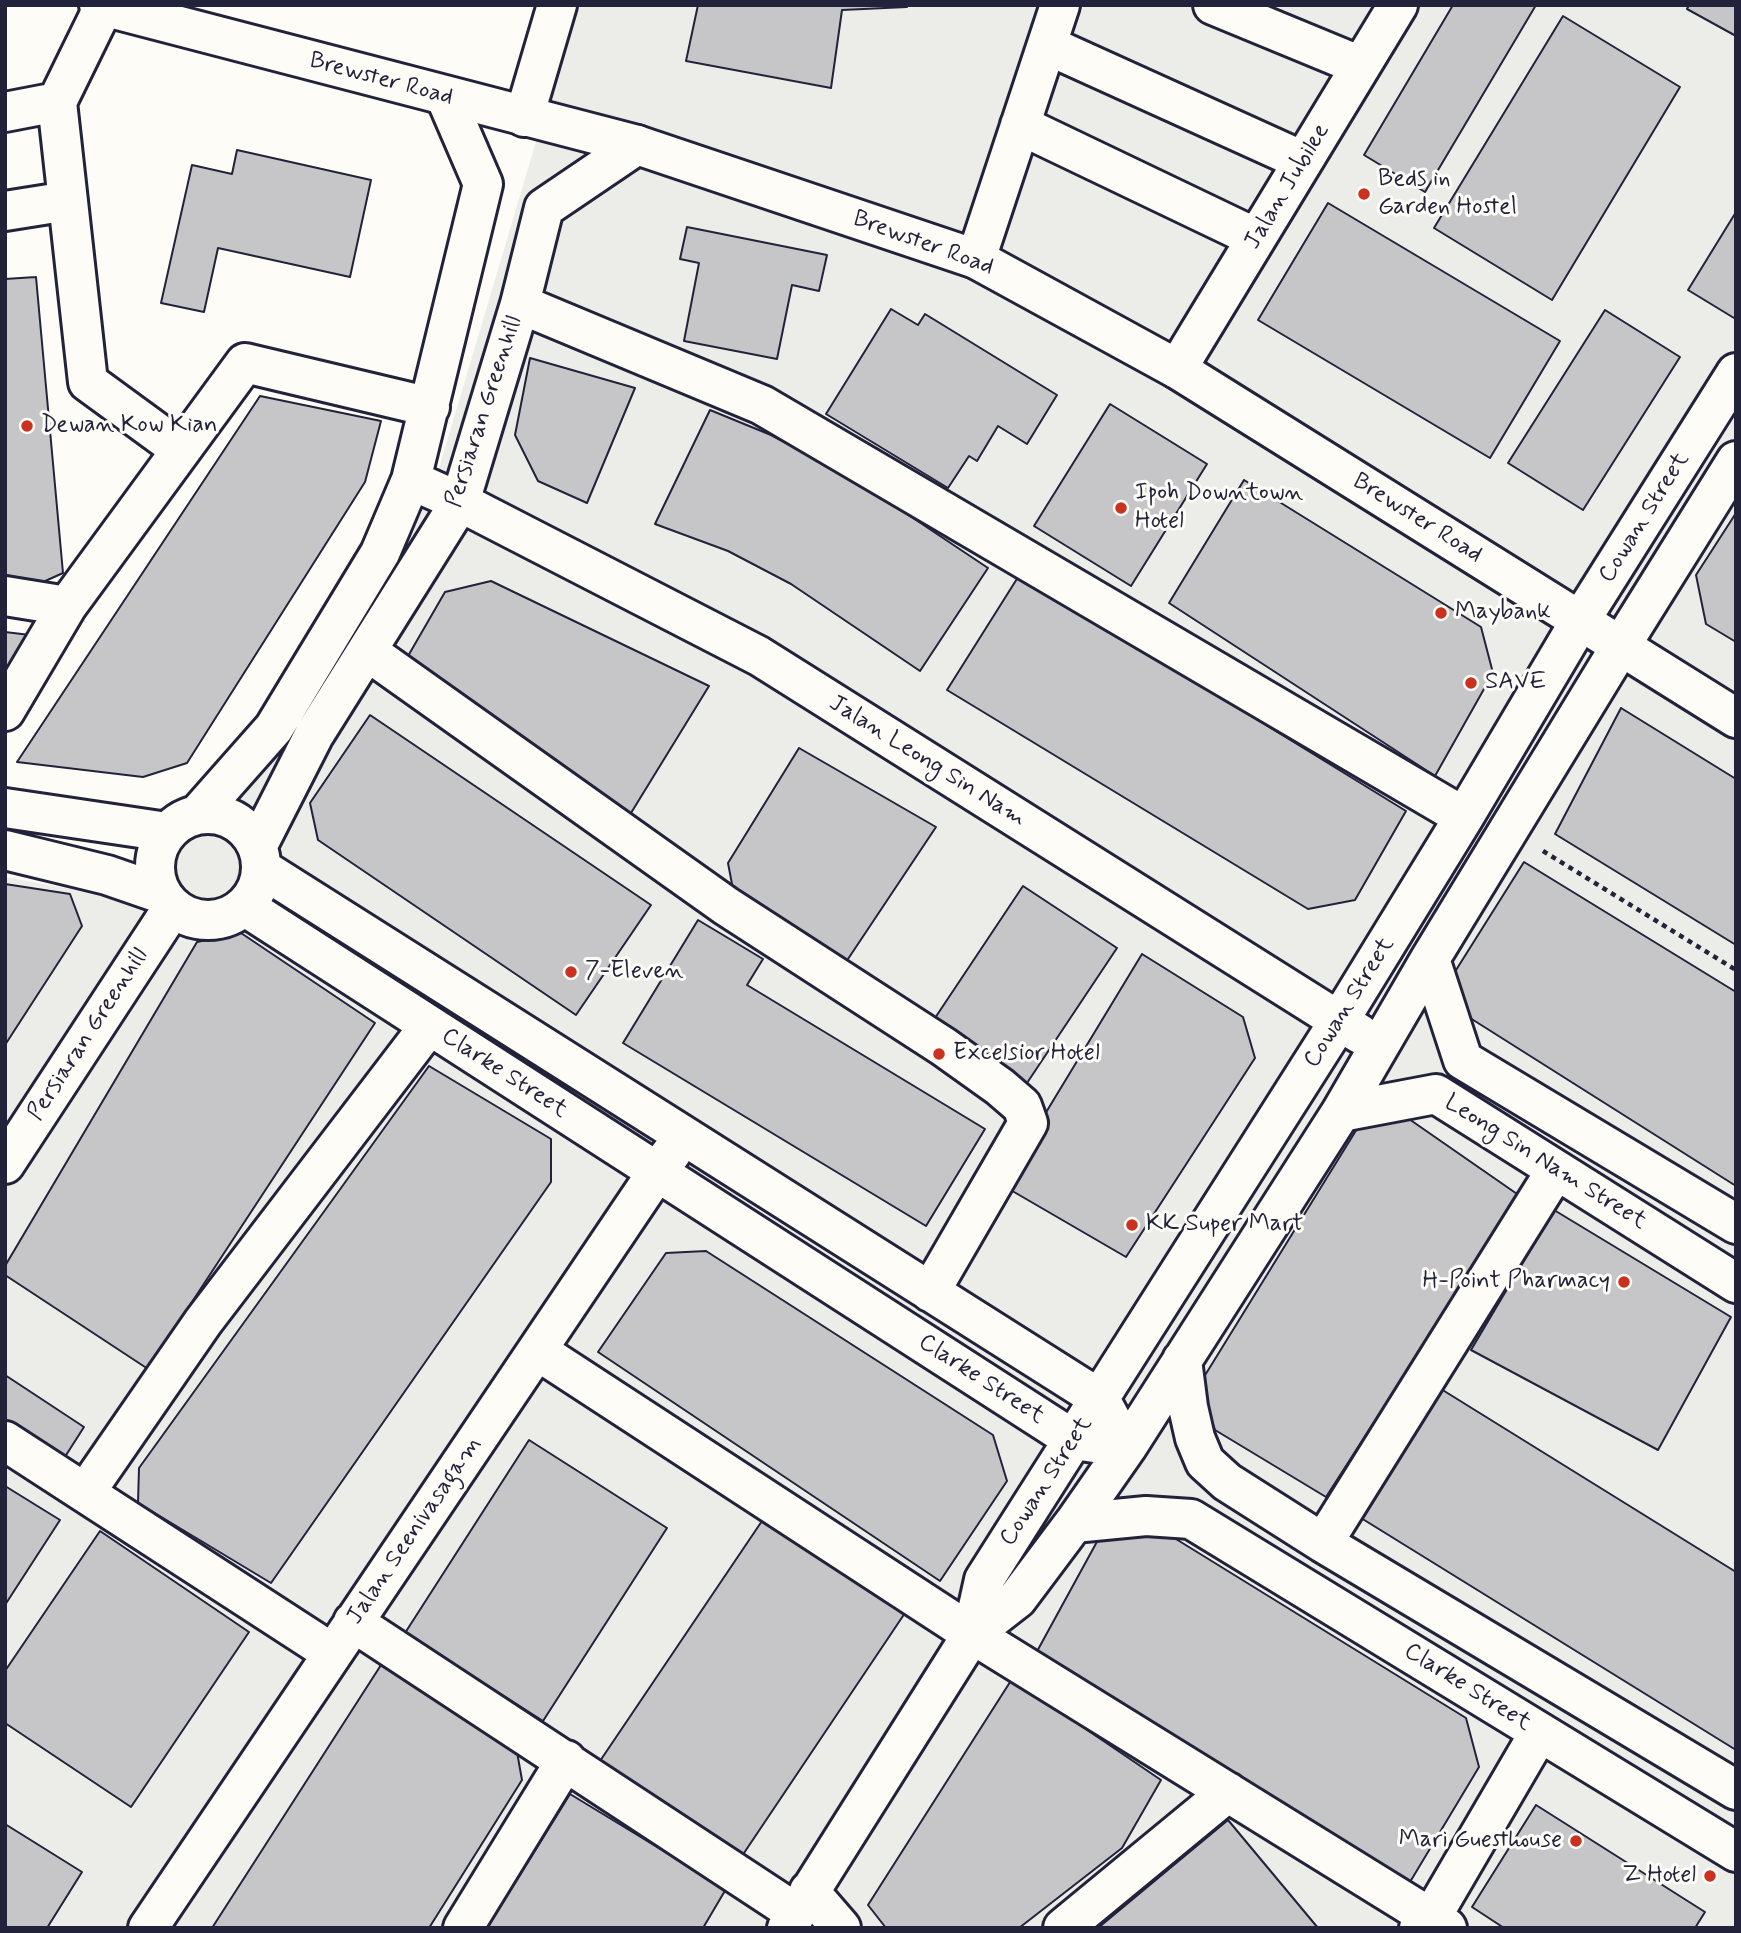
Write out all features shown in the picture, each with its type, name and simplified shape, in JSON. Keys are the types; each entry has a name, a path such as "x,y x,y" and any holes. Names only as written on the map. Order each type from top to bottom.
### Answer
{"main road":[{"path":"524,117 557,5"},
{"path":"976,259 1060,5"},
{"path":"1213,5 1268,16 1361,66"},
{"name":"Jalan Jubilee","path":"1177,369 1398,5"},
{"path":"101,6 57,102 88,382 181,450"},
{"name":"Brewster Road","path":"101,6 637,145 976,259 1177,369 1736,718"},
{"path":"1047,45 1303,161"},
{"name":"Persiaran Greenhill","path":"183,823 274,728 380,553 411,480 483,184 445,96"},
{"path":"5,112 57,102"},
{"path":"1020,125 1256,238"},
{"name":"Persiaran Greenhill","path":"259,858 314,735 460,502 520,304 544,208 637,145"},
{"path":"5,211 68,201"},
{"path":"520,304 762,405 1464,817"},
{"path":"5,712 67,606 245,363 430,407"},
{"name":"Cowan Street","path":"972,1634 984,1580 1339,1021 1580,621 1736,373"},
{"name":"Cowan Street","path":"797,1910 972,1634 1017,1599 1127,1447 1341,1112 1430,959 1736,461"},
{"name":"Jalan Leong Sin Nam","path":"411,480 460,502 759,656 1380,1046"},
{"path":"5,596 67,606"},
{"path":"367,650 726,906 944,1047 1000,1087 1022,1107 1028,1123 930,1292"},
{"path":"5,808 183,823 216,815 233,820 247,831 259,858 259,883 244,906 230,915 216,920 200,919 185,915 167,901 107,875 5,850"},
{"path":"167,901 156,879 154,862 158,846 183,823"},
{"name":"Clarke Street","path":"259,858 684,1137 1100,1399 1127,1447"},
{"name":"Persiaran Greenhill","path":"5,1164 167,901"},
{"name":"Clarke Street","path":"244,906 1074,1440 1127,1447"},
{"name":"Leong Sin Nam Street","path":"1430,959 1463,1060 1736,1224"},
{"path":"85,1493 203,1322 429,1026"},
{"name":"Leong Sin Nam Street","path":"1341,1112 1436,1094 1736,1283"},
{"name":"Jalan Seenivasagam","path":"148,1928 657,1172 684,1137"},
{"path":"1323,1543 1556,1170"},
{"path":"538,1351 972,1634 1228,1792 1433,1924 1539,1733"},
{"name":"Clarke Street","path":"1182,1360 1195,1438 1205,1461 1227,1482 1323,1543 1736,1790"},
{"path":"5,1441 332,1653"},
{"name":"Clarke Street","path":"1074,1523 1146,1516 1191,1520 1736,1852"},
{"path":"354,1622 797,1910 841,1928"},
{"path":"463,1928 566,1760"},
{"path":"1063,1928 1228,1792"}],"path":[{"path":"1509,830 1736,970"}],"shaded area":[{"path":"566,5 1736,5 1736,1928 5,1928 5,877 122,898 434,485 562,54"}],"building":[{"path":"698,5 907,7 842,10 831,88 686,61"},
{"path":"1453,5 1536,5 1425,192 1364,155"},
{"path":"1689,5 1736,5 1736,36 1687,9"},
{"path":"1563,16 1680,87 1552,300 1434,228"},
{"path":"237,150 371,180 350,277 218,248 204,312 161,303 192,165 232,174"},
{"path":"1328,203 1560,341 1490,458 1258,320"},
{"path":"1736,212 1736,315 1734,318 1688,290"},
{"path":"687,227 827,255 819,291 792,285 777,359 684,341 699,263 680,259"},
{"name":"Dewan Kow Kian","path":"36,277 63,573 43,582 5,575 5,279"},
{"path":"891,309 918,325 925,314 1057,395 1027,444 998,426 977,461 969,456 948,488 826,414"},
{"path":"1605,310 1680,357 1583,510 1508,463"},
{"path":"530,358 635,388 587,503 538,481 515,435"},
{"path":"260,396 381,421 365,482 187,763 143,777 17,762"},
{"path":"1110,404 1207,464 1131,586 1034,526"},
{"path":"710,410 771,435 850,476 988,568 920,671 791,584 728,551 655,524"},
{"path":"1244,480 1481,627 1493,673 1435,776 1169,603"},
{"path":"1736,513 1736,642 1706,624 1696,575"},
{"path":"1020,574 1406,811 1355,900 1308,909 947,690"},
{"path":"491,581 709,686 623,826 404,663 445,592"},
{"path":"5,632 30,635 5,670"},
{"path":"1621,708 1736,779 1736,945 1555,834"},
{"path":"370,715 651,905 576,1015 318,840 310,803"},
{"path":"799,748 936,827 842,968 735,900 728,863"},
{"path":"1524,862 1736,992 1736,1186 1459,1011 1451,978"},
{"path":"5,884 70,894 82,926 5,1045"},
{"path":"1023,886 1117,948 1021,1092 927,1030"},
{"path":"698,920 763,959 747,985 985,1129 926,1226 623,1043"},
{"path":"241,933 375,1023 148,1369 5,1275 5,1266 197,942"},
{"path":"1142,954 1243,1017 1255,1058 1126,1257 1002,1185"},
{"path":"429,1066 551,1139 551,1182 271,1583 138,1503 139,1468"},
{"path":"1409,1119 1520,1196 1326,1497 1215,1430 1199,1385 1360,1124"},
{"path":"1554,1210 1731,1317 1658,1450 1471,1350"},
{"path":"706,1251 993,1435 1007,1481 940,1581 598,1352 666,1253"},
{"path":"5,1375 84,1427 61,1463 5,1427"},
{"path":"1441,1389 1736,1572 1736,1750 1361,1518"},
{"path":"529,1440 667,1528 543,1721 405,1633"},
{"path":"5,1486 60,1520 5,1605"},
{"path":"766,1515 907,1610 742,1856 600,1761"},
{"path":"100,1531 249,1632 131,1807 5,1723 5,1671"},
{"path":"1163,1531 1466,1718 1479,1767 1410,1882 1035,1655 1099,1538"},
{"path":"381,1665 517,1752 522,1780 429,1928 212,1928"},
{"path":"1012,1679 1161,1780 1122,1848 1019,1928 886,1928 868,1905"},
{"path":"570,1794 726,1889 703,1928 487,1928"},
{"path":"1536,1805 1705,1912 1695,1928 1504,1928 1472,1907"},
{"path":"1228,1820 1318,1928 1098,1928"},
{"path":"5,1824 82,1872 47,1928 5,1928"}],"place":[{"name":"Beds in Garden Hostel","path":"1364,194"},
{"name":"Dewan Kow Kian","path":"27,426"},
{"name":"Ipoh Downtown Hotel","path":"1121,508"},
{"name":"Maybank","path":"1441,613"},
{"name":"SAVE","path":"1471,683"},
{"name":"7-Eleven","path":"571,972"},
{"name":"Excelsior Hotel","path":"939,1054"},
{"name":"KK Super Mart","path":"1132,1225"},
{"name":"H-Point Pharmacy","path":"1624,1282"},
{"name":"Mari Guesthouse","path":"1576,1841"},
{"name":"Z Hotel","path":"1710,1876"}]}
